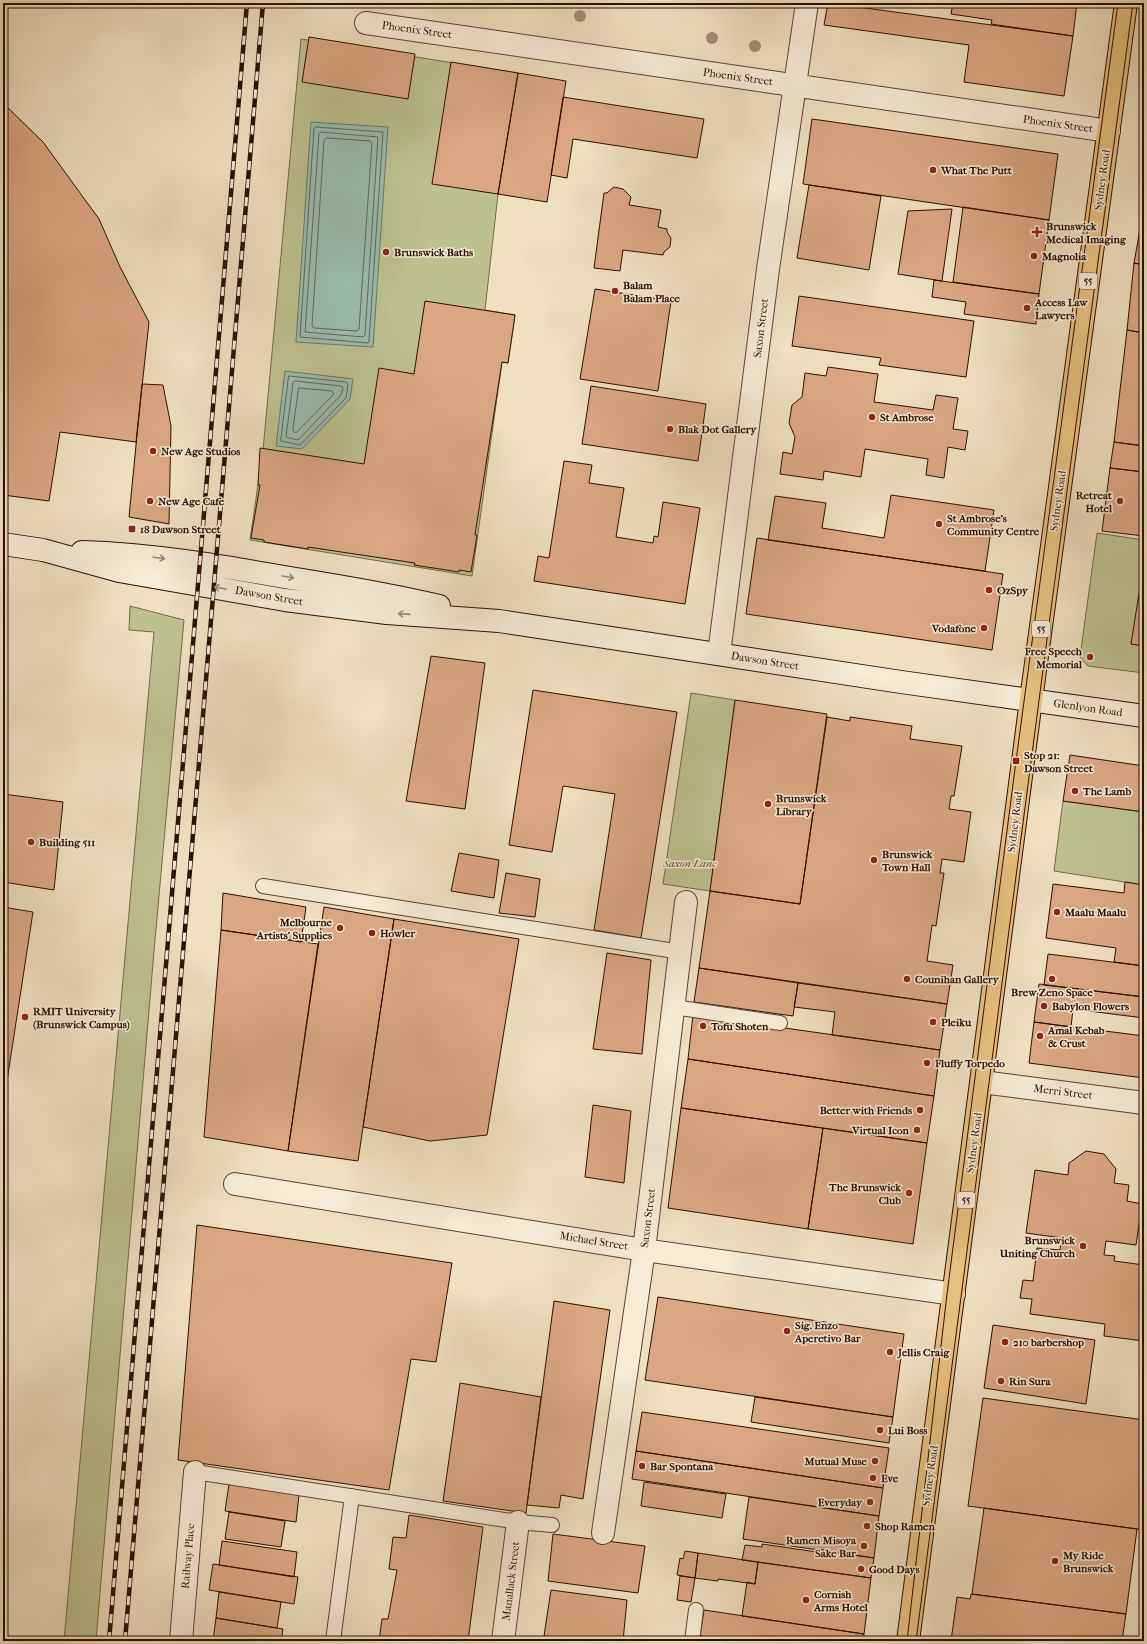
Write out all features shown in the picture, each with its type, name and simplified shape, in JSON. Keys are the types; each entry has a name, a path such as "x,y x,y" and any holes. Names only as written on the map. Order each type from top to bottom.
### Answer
{"highway":[{"name":"Sydney Road","path":"908,1641 1031,700 1126,3"}],"street":[{"name":"Saxon Street","path":"719,654 768,269 807,3"},
{"name":"Phoenix Street","path":"366,23 1109,131"},
{"name":"Dawson Street","path":"3,544 43,550 120,553 249,570 389,594 499,621 901,682 1031,700"},
{"name":"Glenlyon Road","path":"1031,700 1144,716"},
{"name":"Saxon Street","path":"604,1533 644,1250 686,902"},
{"name":"Merri Street","path":"982,1082 1144,1103"},
{"name":"Michael Street","path":"235,1184 644,1250 954,1294"},
{"name":"Railway Place","path":"181,1641 195,1472"},
{"name":"Manallack Street","path":"504,1641 518,1522"}],"lane":[{"path":"263,886 681,952"},
{"path":"674,1007 780,1023"},
{"path":"195,1472 518,1522 552,1525"},
{"path":"332,1641 352,1496"},
{"path":"692,1641 696,1610"}],"green space":[{"name":"Brunswick Baths","path":"301,39 518,73 498,194 485,310 515,315 508,363 502,362 472,576 250,540 263,450"},
{"path":"1097,533 1144,540 1144,568 1131,644 1144,646 1144,673 1088,666 1080,657"},
{"path":"130,606 184,620 154,951 96,1641 64,1641 154,632 129,630"},
{"name":"Saxon Lane","path":"691,693 735,700 710,891 663,884"},
{"path":"1063,801 1144,812 1144,885 1054,871"}],"water":[{"path":"311,122 388,127 373,347 296,342"},
{"path":"285,371 353,379 350,399 302,449 276,446"}],"building":[{"path":"828,3 1073,36 1064,96 964,82 969,45 824,25"},
{"path":"953,3 1077,3 1073,36 991,24 992,20 951,14"},
{"path":"309,37 415,54 408,99 302,82"},
{"path":"451,62 518,73 498,194 432,184"},
{"path":"518,73 566,81 547,202 498,194"},
{"path":"563,97 704,119 697,158 573,139 567,178 551,175"},
{"path":"3,103 43,142 99,219 120,267 149,322 136,442 60,432 49,501 3,495"},
{"path":"812,119 1058,154 1049,220 803,184"},
{"path":"809,185 881,196 869,270 797,258"},
{"path":"614,187 623,189 631,197 629,205 661,210 658,227 667,229 667,232 671,238 670,247 664,252 663,255 623,250 620,271 594,268 604,193 607,193"},
{"path":"1144,200 1144,235 1139,235"},
{"path":"963,207 1049,220 1039,294 953,282"},
{"path":"952,209 942,281 898,274 908,211"},
{"path":"1139,235 1144,235 1144,265 1134,263"},
{"path":"1134,263 1144,265 1144,333 1127,330"},
{"path":"934,280 1039,294 1036,324 964,314 966,302 932,297"},
{"path":"595,289 671,301 658,391 580,379"},
{"path":"799,296 974,321 966,377 879,365 881,358 792,346"},
{"path":"425,301 515,315 508,363 502,362 475,535 477,535 471,572 459,570 459,572 414,565 415,563 308,547 308,549 264,542 264,540 251,538 260,485 258,485 260,448 364,464 379,368 414,374"},
{"path":"1127,330 1144,333 1144,446 1114,442"},
{"name":"St Ambrose","path":"828,367 878,374 874,402 933,410 936,395 958,398 953,429 968,431 965,450 948,447 944,478 926,475 928,459 865,449 861,477 824,471 823,480 780,474 783,452 792,454 795,437 789,423 792,405 802,397 805,373 826,376"},
{"path":"142,384 163,385 171,426 169,524 129,517"},
{"path":"591,386 706,404 698,461 582,444"},
{"path":"1114,442 1144,446 1144,472 1110,468"},
{"path":"564,461 592,465 589,483 624,488 616,537 653,543 654,536 658,537 663,502 700,508 685,604 534,581 538,556 549,558"},
{"path":"1110,468 1144,472 1144,536 1102,531"},
{"path":"891,495 994,510 985,571 768,540 775,496 826,503 822,528 884,538"},
{"path":"757,538 1003,574 992,650 746,614"},
{"path":"1144,568 1144,646 1131,644"},
{"path":"431,656 485,663 465,809 406,801"},
{"path":"533,690 677,712 641,938 594,930 615,794 563,786 552,852 509,845"},
{"name":"Brunswick Library","path":"735,700 827,714 800,904 710,891"},
{"name":"Brunswick Town Hall","path":"827,717 850,721 850,717 912,726 910,739 962,746 954,796 951,796 949,809 971,812 964,862 942,859 940,873 944,873 936,926 932,925 927,961 953,965 947,1004 699,968 710,891 800,904"},
{"path":"1070,755 1144,766 1144,812 1063,801"},
{"name":"Building 511","path":"3,794 63,802 54,890 3,882"},
{"path":"459,853 499,860 494,898 451,891"},
{"path":"506,873 540,879 535,917 499,913"},
{"path":"1125,882 1144,885 1144,966 1114,962 1116,948 1046,938 1053,884 1124,893"},
{"path":"223,893 306,907 301,942 221,930"},
{"path":"3,907 33,912 3,1107"},
{"path":"324,907 394,919 358,1161 288,1151"},
{"path":"394,919 519,939 487,1135 430,1141 363,1127"},
{"path":"221,930 318,944 288,1151 204,1137"},
{"path":"607,953 651,960 642,1054 593,1049"},
{"path":"1048,954 1144,966 1144,997 1044,985"},
{"path":"699,968 798,983 793,1016 694,1002"},
{"path":"798,983 947,1004 940,1050 832,1035 835,1012 794,1007"},
{"path":"1039,984 1144,997 1144,1018 1073,1009 1071,1027 1034,1022"},
{"path":"693,1015 940,1050 934,1096 688,1059"},
{"path":"1034,1022 1144,1036 1144,1078 1029,1063"},
{"path":"688,1059 934,1096 927,1143 681,1108"},
{"path":"593,1105 631,1111 624,1183 585,1177"},
{"path":"681,1108 823,1128 808,1229 668,1208"},
{"path":"823,1128 927,1143 913,1244 808,1229"},
{"name":"Brunswick Uniting Church","path":"1086,1151 1104,1154 1116,1169 1114,1183 1129,1185 1127,1201 1142,1204 1136,1245 1106,1241 1104,1255 1115,1256 1114,1261 1144,1265 1144,1341 1104,1336 1105,1324 1030,1314 1032,1299 1020,1298 1023,1280 1033,1281 1037,1248 1060,1250 1062,1238 1026,1233 1035,1170 1068,1175 1069,1163"},
{"path":"197,1225 452,1263 436,1362 411,1359 389,1490 178,1460"},
{"path":"658,1297 904,1334 893,1417 645,1380"},
{"path":"554,1301 610,1310 583,1499 561,1495 559,1508 527,1505"},
{"path":"993,1325 1095,1340 1086,1404 984,1388"},
{"path":"460,1383 541,1397 526,1513 443,1501"},
{"path":"755,1397 893,1417 889,1443 751,1422"},
{"path":"983,1398 1144,1420 1144,1530 968,1506"},
{"path":"642,1412 889,1448 883,1488 636,1451"},
{"path":"636,1451 883,1488 879,1516 632,1479"},
{"path":"644,1482 726,1494 722,1518 641,1506"},
{"path":"229,1484 299,1495 296,1522 225,1511"},
{"path":"749,1497 879,1516 874,1558 743,1539"},
{"name":"My Ride Brunswick","path":"984,1508 1137,1529 1126,1614 972,1594"},
{"path":"229,1512 285,1521 281,1547 225,1539"},
{"path":"409,1515 483,1527 468,1641 379,1641 382,1619 388,1619 397,1570 389,1569 393,1537 406,1538"},
{"path":"553,1534 645,1546 638,1593 548,1581"},
{"path":"222,1541 297,1552 294,1577 219,1565"},
{"path":"762,1544 817,1552 818,1549 874,1558 871,1578 742,1560 745,1545 762,1547"},
{"path":"685,1551 698,1553 695,1578 677,1575 680,1558 683,1559"},
{"path":"698,1553 758,1562 755,1584 718,1579 718,1581 695,1578"},
{"name":"Cornish Arms Hotel","path":"758,1562 871,1578 864,1634 742,1616 747,1582 755,1584"},
{"path":"213,1564 298,1577 294,1604 209,1590"},
{"path":"680,1576 695,1578 691,1602 677,1600"},
{"path":"551,1590 627,1600 623,1641 584,1641 544,1636"},
{"path":"219,1592 281,1602 277,1628 216,1618"},
{"path":"971,1594 1126,1614 1122,1641 951,1641 957,1597 970,1599"},
{"path":"704,1610 864,1634 863,1641 738,1641 700,1636"},
{"path":"216,1618 283,1629 281,1641 213,1641"},
{"path":"700,1636 738,1641 700,1641"}],"tram line":[{"path":"907,1641 947,1294 1016,761 1118,3"},
{"path":"916,1641 1049,624 1133,3"}],"railway":[{"path":"109,1641 247,3"},
{"path":"125,1641 263,3"}],"place":[{"name":"What The Putt","path":"933,170"},
{"name":"Brunswick Medical Imaging","path":"1037,232"},
{"name":"Brunswick Baths","path":"386,252"},
{"name":"Magnolia","path":"1034,256"},
{"name":"Balam Balam Place","path":"615,291"},
{"name":"Access Law Lawyers","path":"1027,308"},
{"name":"St Ambrose","path":"872,417"},
{"name":"Blak Dot Gallery","path":"670,429"},
{"name":"New Age Studios","path":"153,451"},
{"name":"New Age Cafe","path":"150,501"},
{"name":"Retreat Hotel","path":"1120,501"},
{"name":"St Ambrose's Community Centre","path":"939,524"},
{"name":"18 Dawson Street","path":"132,529"},
{"name":"OzSpy","path":"989,590"},
{"name":"Vodafone","path":"984,628"},
{"name":"Free Speech Memorial","path":"1090,657"},
{"name":"Stop 21: Dawson Street","path":"1016,761"},
{"name":"The Lamb","path":"1075,791"},
{"name":"Brunswick Library","path":"768,804"},
{"name":"Building 511","path":"31,842"},
{"name":"Brunswick Town Hall","path":"874,860"},
{"name":"Maalu Maalu","path":"1057,912"},
{"name":"Melbourne Artists' Supplies","path":"340,928"},
{"name":"Howler","path":"372,933"},
{"name":"Counihan Gallery","path":"907,979"},
{"name":"Brew Zeno Space","path":"1052,979"},
{"name":"Babylon Flowers","path":"1044,1006"},
{"name":"RMIT University (Brunswick Campus)","path":"25,1017"},
{"name":"Pleiku","path":"933,1022"},
{"name":"Tofu Shoten","path":"703,1026"},
{"name":"Amal Kebab & Crust","path":"1040,1036"},
{"name":"Fluffy Torpedo","path":"927,1063"},
{"name":"Better with Friends","path":"920,1110"},
{"name":"Virtual Icon","path":"917,1130"},
{"name":"The Brunswick Club","path":"909,1193"},
{"name":"Brunswick Uniting Church","path":"1083,1246"},
{"name":"Sig. Enzo Aperetivo Bar","path":"787,1331"},
{"name":"210 barbershop","path":"1005,1342"},
{"name":"Jellis Craig","path":"890,1352"},
{"name":"Rin Sura","path":"1001,1381"},
{"name":"Lui Boss","path":"880,1430"},
{"name":"Mutual Muse","path":"875,1461"},
{"name":"Bar Spontana","path":"642,1466"},
{"name":"Eve","path":"873,1478"},
{"name":"Everyday","path":"870,1502"},
{"name":"Shop Ramen","path":"867,1526"},
{"name":"Ramen Misoya Sake Bar","path":"864,1546"},
{"name":"My Ride Brunswick","path":"1055,1561"},
{"name":"Good Days","path":"861,1569"},
{"name":"Cornish Arms Hotel","path":"806,1600"}]}
